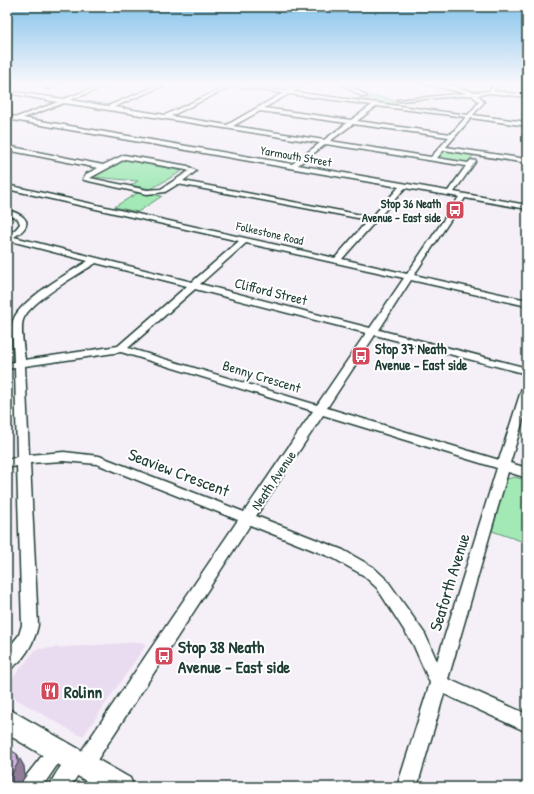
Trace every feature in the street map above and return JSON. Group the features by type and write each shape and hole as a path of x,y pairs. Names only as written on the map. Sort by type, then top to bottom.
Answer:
{"main road":[{"path":"7,720 121,787"}],"street":[{"name":"Yarmouth Street","path":"30,121 527,207"},
{"path":"191,121 470,165"},
{"path":"228,127 239,121"},
{"path":"345,121 453,136"},
{"path":"433,159 466,121"},
{"path":"506,121 527,124"},
{"path":"292,167 352,122"},
{"path":"7,148 103,167"},
{"path":"179,152 185,148"},
{"path":"442,148 526,159"},
{"path":"449,194 479,154"},
{"path":"124,157 188,168 193,171 163,191 152,193 86,179 88,175 103,167 124,157"},
{"path":"159,163 165,159"},
{"path":"178,182 373,219"},
{"path":"337,260 402,186"},
{"name":"Folkestone Road","path":"7,187 527,303"},
{"name":"Neath Avenue","path":"72,758 247,518 463,196"},
{"path":"7,212 19,216 24,223 23,227 18,232 7,238"},
{"name":"Clifford Street","path":"7,238 527,371"},
{"path":"120,349 245,240"},
{"path":"7,662 26,639 30,625 18,327 20,316 33,302 95,260"},
{"name":"Benny Crescent","path":"7,366 120,349 527,473"},
{"name":"Seaforth Avenue","path":"407,787 527,388"},
{"name":"Seaview Crescent","path":"7,464 24,459 55,456 99,460 338,554 375,576 382,584 419,639 438,683"},
{"path":"438,683 527,723"},
{"path":"30,787 72,758"},
{"path":"59,787 72,758"}],"shaded area":[{"path":"141,642 146,645 84,735 79,735 7,694 7,685 36,649"}],"green space":[{"path":"446,150 474,155 467,163 438,158"},
{"path":"126,160 182,171 151,189 131,185 138,181 93,177"},
{"path":"139,192 162,196 138,212 114,207"},
{"path":"515,477 527,481 527,543 492,531 506,479"}],"building":[{"path":"7,748 17,754 18,763 7,781"}],"place":[{"name":"Stop 36 Neath Avenue - East side","path":"455,210"},
{"name":"Stop 37 Neath Avenue - East side","path":"361,356"},
{"name":"Stop 38 Neath Avenue - East side","path":"164,656"},
{"name":"Rolinn","path":"50,691"}]}
